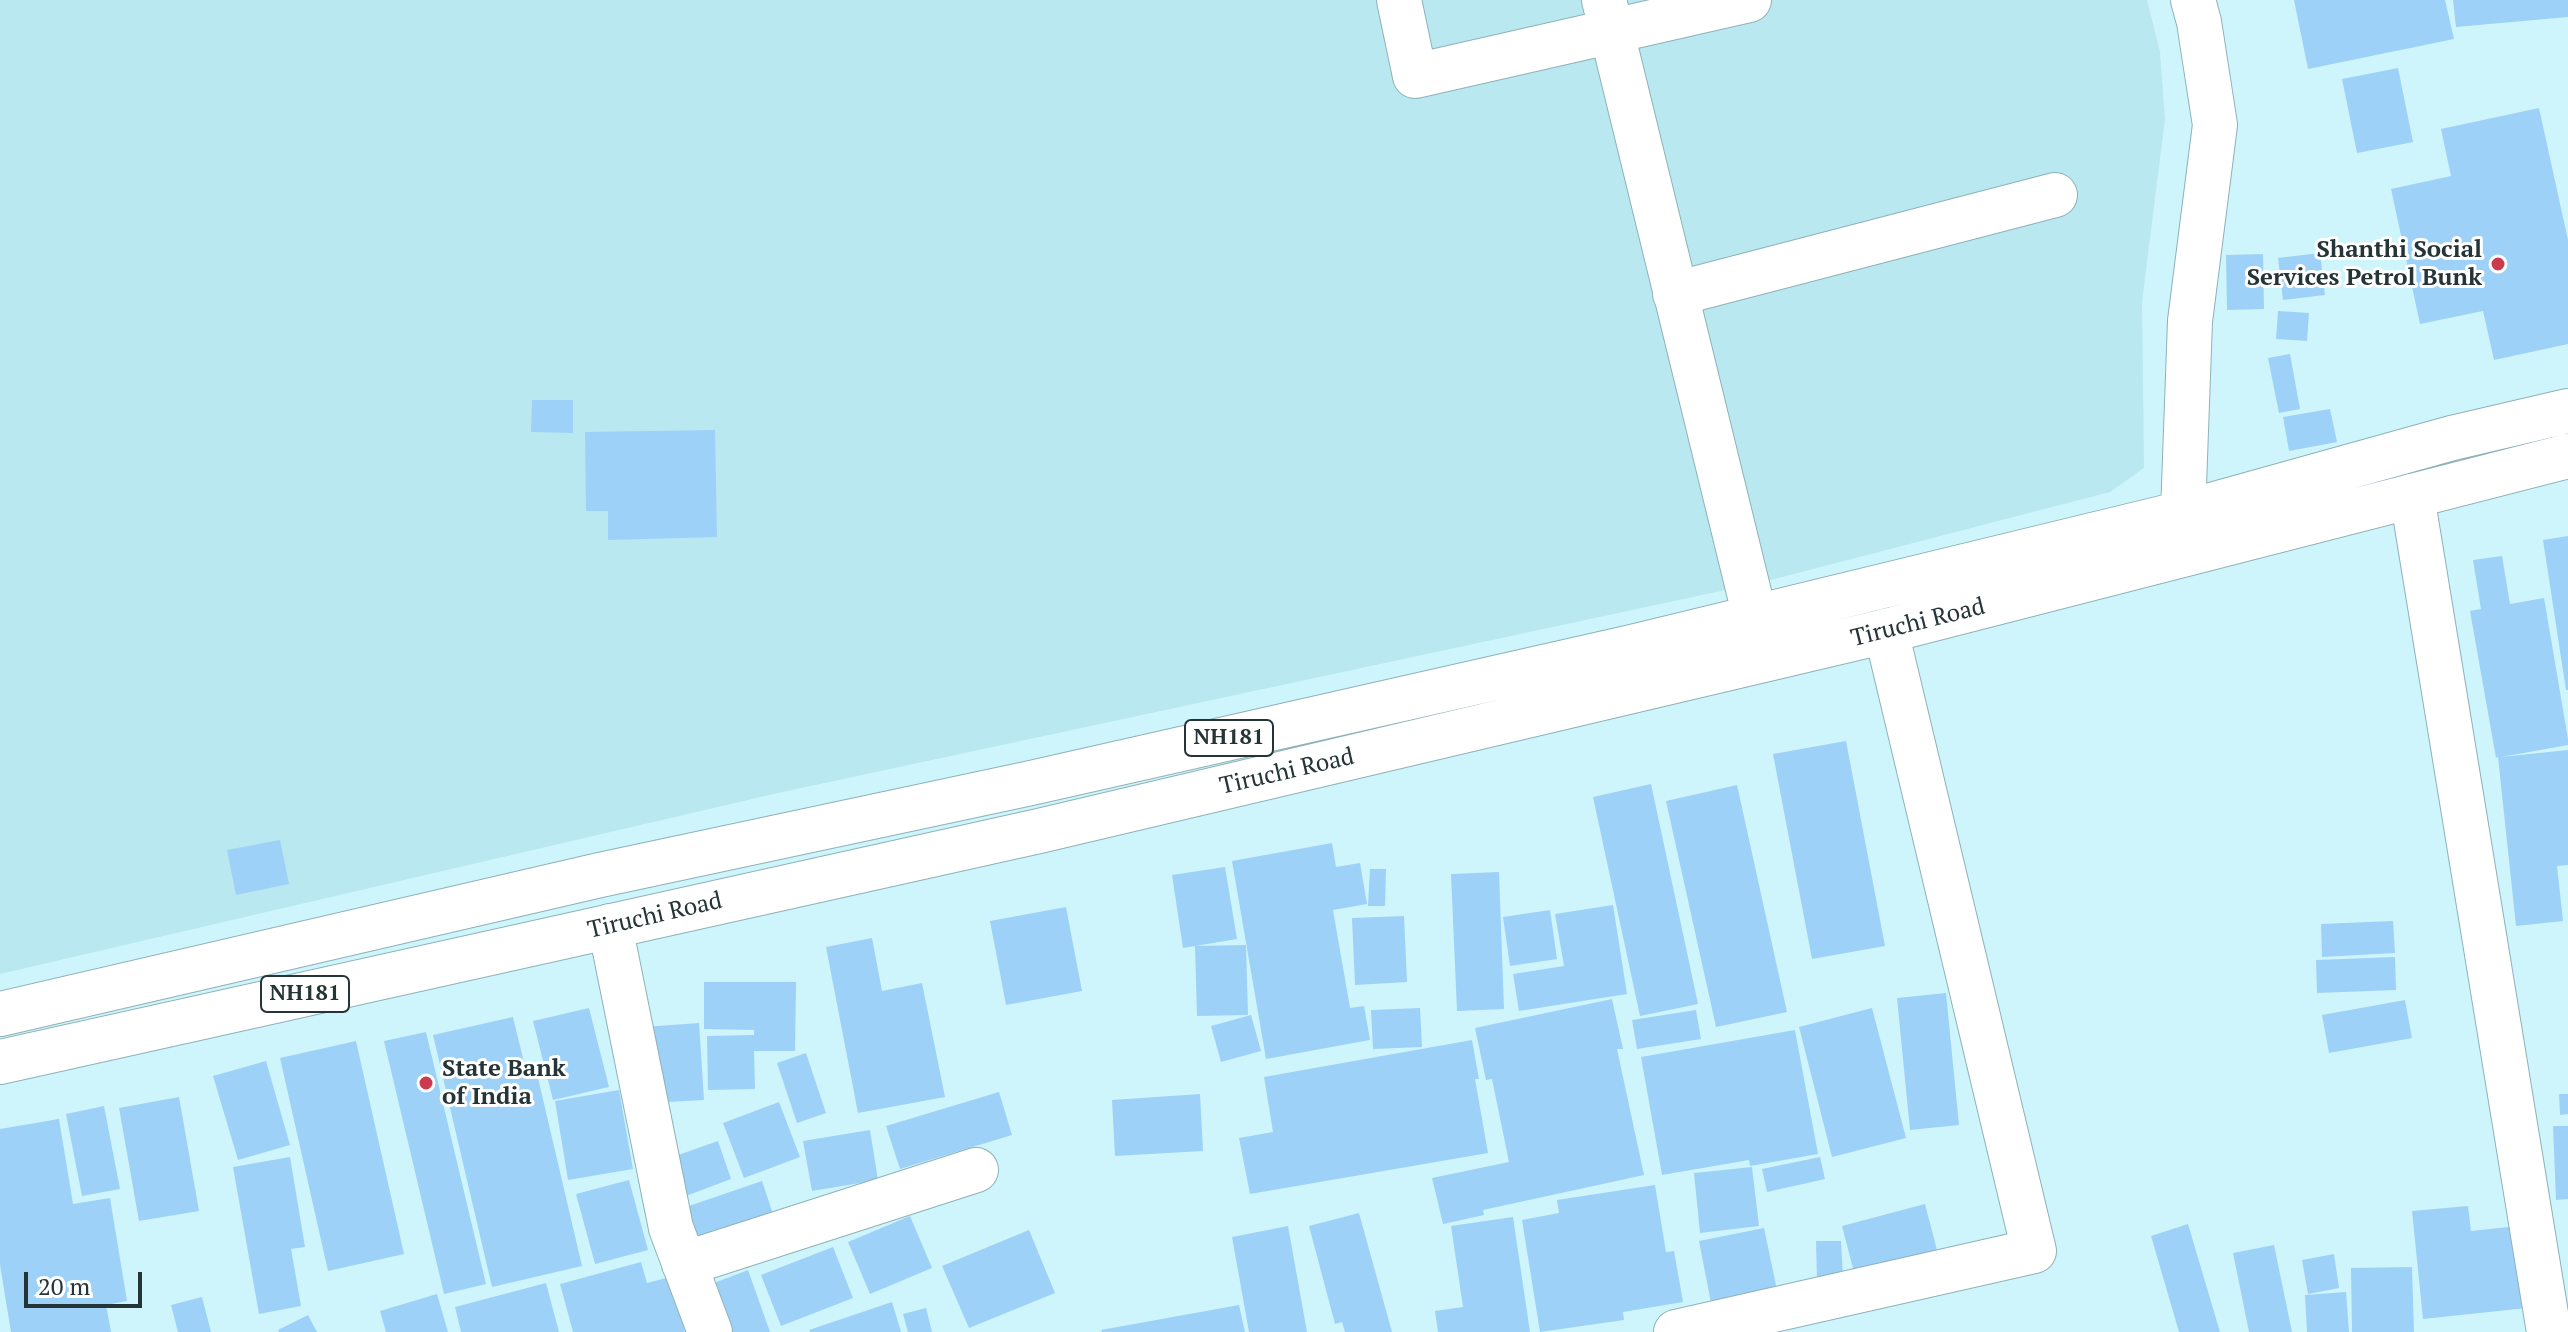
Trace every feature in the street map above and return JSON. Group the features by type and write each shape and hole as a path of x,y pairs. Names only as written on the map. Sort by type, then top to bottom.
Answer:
{"main road":[{"path":"1399,0 1415,76 1608,16 1749,0"},
{"path":"2183,513 2190,321 2215,125 2193,0"},
{"path":"1608,16 1755,617"},
{"path":"1675,294 2055,195"},
{"name":"Tiruchi Road","path":"0,1014 600,875 1031,783 1755,617 2183,513 2452,438 2568,411"},
{"name":"Tiruchi Road","path":"0,1062 1039,831 1886,631 2568,456"},
{"path":"2412,496 2549,1332"},
{"path":"1700,1330 2034,1251 1886,631"},
{"path":"610,926 671,1228 710,1332"},
{"path":"684,1264 976,1170"}],"shaded area":[{"path":"0,0 2147,0 2160,52 2165,119 2142,302 2144,468 2110,492 1763,582 778,793 0,974"}],"building":[{"path":"2294,0 2445,0 2454,39 2308,69"},
{"path":"2453,0 2568,0 2568,17 2456,27"},
{"path":"2398,68 2413,142 2357,153 2342,79"},
{"path":"2539,108 2568,240 2568,344 2494,360 2483,311 2420,324 2391,189 2451,176 2441,129"},
{"path":"2320,253 2325,295 2283,300 2278,258"},
{"path":"2263,254 2264,309 2227,310 2226,255"},
{"path":"2278,311 2309,313 2307,341 2276,339"},
{"path":"2290,354 2300,409 2279,413 2268,358"},
{"path":"532,400 573,400 573,433 531,432"},
{"path":"2330,409 2337,442 2289,451 2283,417"},
{"path":"715,430 717,537 608,540 608,511 586,511 585,432"},
{"path":"2568,536 2568,690 2566,690 2543,540"},
{"path":"2502,556 2510,604 2544,598 2568,739 2568,745 2501,757 2568,750 2568,865 2557,866 2563,921 2516,926 2498,757 2470,611 2481,609 2473,560"},
{"path":"1846,741 1885,946 1812,959 1773,754"},
{"path":"1651,784 1698,1004 1640,1016 1593,797"},
{"path":"1737,785 1787,1012 1716,1027 1666,801"},
{"path":"280,840 289,884 236,895 227,850"},
{"path":"1332,843 1336,867 1360,863 1367,904 1333,910 1350,1008 1364,1006 1370,1040 1266,1059 1232,861"},
{"path":"1225,867 1237,939 1183,948 1172,875"},
{"path":"1370,869 1386,869 1385,906 1368,906"},
{"path":"1499,872 1504,1009 1457,1011 1451,874"},
{"path":"1613,905 1627,994 1519,1011 1513,974 1564,966 1555,914"},
{"path":"1066,907 1082,991 1006,1005 990,921"},
{"path":"1550,910 1557,959 1510,966 1503,917"},
{"path":"1404,916 1407,982 1355,985 1352,918"},
{"path":"2393,921 2395,953 2322,957 2321,924"},
{"path":"872,938 882,991 922,983 945,1097 858,1113 826,947"},
{"path":"1246,945 1248,1015 1197,1016 1195,946"},
{"path":"2395,957 2396,990 2317,993 2316,960"},
{"path":"704,982 796,982 795,1051 754,1051 755,1089 708,1090 707,1036 754,1035 754,1030 704,1029"},
{"path":"1946,993 1959,1125 1910,1130 1897,998"},
{"path":"1612,999 1623,1049 1617,1049 1644,1175 1483,1210 1484,1215 1443,1224 1432,1178 1509,1162 1492,1079 1486,1080 1475,1028"},
{"path":"2405,1000 2412,1038 2329,1053 2322,1015"},
{"path":"589,1008 609,1087 553,1100 533,1021"},
{"path":"1420,1008 1422,1047 1373,1049 1371,1010"},
{"path":"1872,1008 1906,1138 1832,1157 1799,1027"},
{"path":"1696,1010 1701,1039 1637,1049 1632,1020"},
{"path":"1251,1015 1261,1051 1221,1062 1211,1026"},
{"path":"513,1017 528,1079 538,1078 582,1266 492,1287 433,1035"},
{"path":"699,1023 704,1100 649,1103 644,1027"},
{"path":"1795,1030 1818,1154 1750,1166 1749,1160 1662,1175 1641,1057"},
{"path":"426,1032 486,1284 444,1294 384,1041"},
{"path":"1472,1040 1479,1079 1475,1079 1488,1153 1250,1194 1239,1138 1273,1132 1264,1077"},
{"path":"356,1041 404,1254 328,1271 280,1058"},
{"path":"806,1053 826,1113 797,1123 777,1063"},
{"path":"266,1061 290,1145 238,1160 213,1076"},
{"path":"619,1090 633,1169 568,1180 555,1101"},
{"path":"999,1092 1012,1135 900,1169 886,1126"},
{"path":"1200,1094 1203,1151 1115,1156 1112,1100"},
{"path":"2559,1094 2568,1094 2568,1114 2560,1115"},
{"path":"179,1097 199,1211 139,1221 119,1108"},
{"path":"779,1102 800,1157 744,1178 723,1123"},
{"path":"104,1106 120,1189 82,1196 66,1114"},
{"path":"59,1119 73,1204 110,1198 127,1301 106,1305 111,1332 11,1332 0,1265 0,1129"},
{"path":"2553,1126 2568,1126 2568,1199 2556,1200"},
{"path":"870,1130 878,1180 812,1191 803,1141"},
{"path":"718,1141 731,1179 678,1199 664,1160"},
{"path":"290,1157 305,1247 291,1249 301,1306 259,1314 233,1167"},
{"path":"1820,1157 1825,1179 1767,1192 1762,1169"},
{"path":"1752,1167 1759,1226 1700,1233 1694,1173"},
{"path":"629,1180 648,1250 595,1264 576,1194"},
{"path":"762,1181 777,1226 702,1252 686,1207"},
{"path":"1655,1185 1666,1252 1674,1251 1683,1302 1623,1312 1624,1320 1540,1332 1522,1220 1559,1213 1557,1200"},
{"path":"1925,1204 1939,1258 1856,1280 1842,1226"},
{"path":"2468,1206 2471,1231 2527,1225 2536,1307 2423,1319 2412,1211"},
{"path":"1359,1213 1392,1332 1345,1332 1342,1322 1335,1324 1309,1226"},
{"path":"910,1216 932,1268 870,1294 848,1242"},
{"path":"1513,1217 1530,1332 1438,1332 1435,1311 1463,1307 1451,1226"},
{"path":"2188,1224 2220,1332 2179,1332 2151,1236"},
{"path":"1288,1226 1307,1332 1249,1332 1232,1237"},
{"path":"1764,1228 1777,1290 1711,1303 1699,1241"},
{"path":"1029,1230 1055,1293 969,1328 942,1266"},
{"path":"1816,1241 1841,1241 1843,1279 1817,1279"},
{"path":"2274,1245 2292,1332 2249,1332 2233,1253"},
{"path":"833,1247 853,1298 781,1326 761,1275"},
{"path":"2334,1254 2339,1288 2308,1294 2302,1260"},
{"path":"641,1262 647,1283 670,1277 685,1332 573,1332 560,1284"},
{"path":"2412,1267 2414,1332 2352,1332 2351,1268"},
{"path":"748,1270 770,1332 732,1332 714,1283"},
{"path":"546,1283 559,1332 461,1332 455,1307"},
{"path":"2346,1292 2349,1332 2307,1332 2305,1295"},
{"path":"437,1294 448,1332 386,1332 380,1311"},
{"path":"202,1297 211,1332 178,1332 171,1305"},
{"path":"892,1302 901,1332 809,1330"},
{"path":"1239,1305 1245,1332 1101,1330"},
{"path":"926,1308 932,1332 908,1332 903,1314"},
{"path":"308,1315 317,1332 279,1332 278,1330"}],"place":[{"name":"Shanthi Social Services Petrol Bunk","path":"2498,264"},
{"name":"State Bank of India","path":"426,1083"}]}
